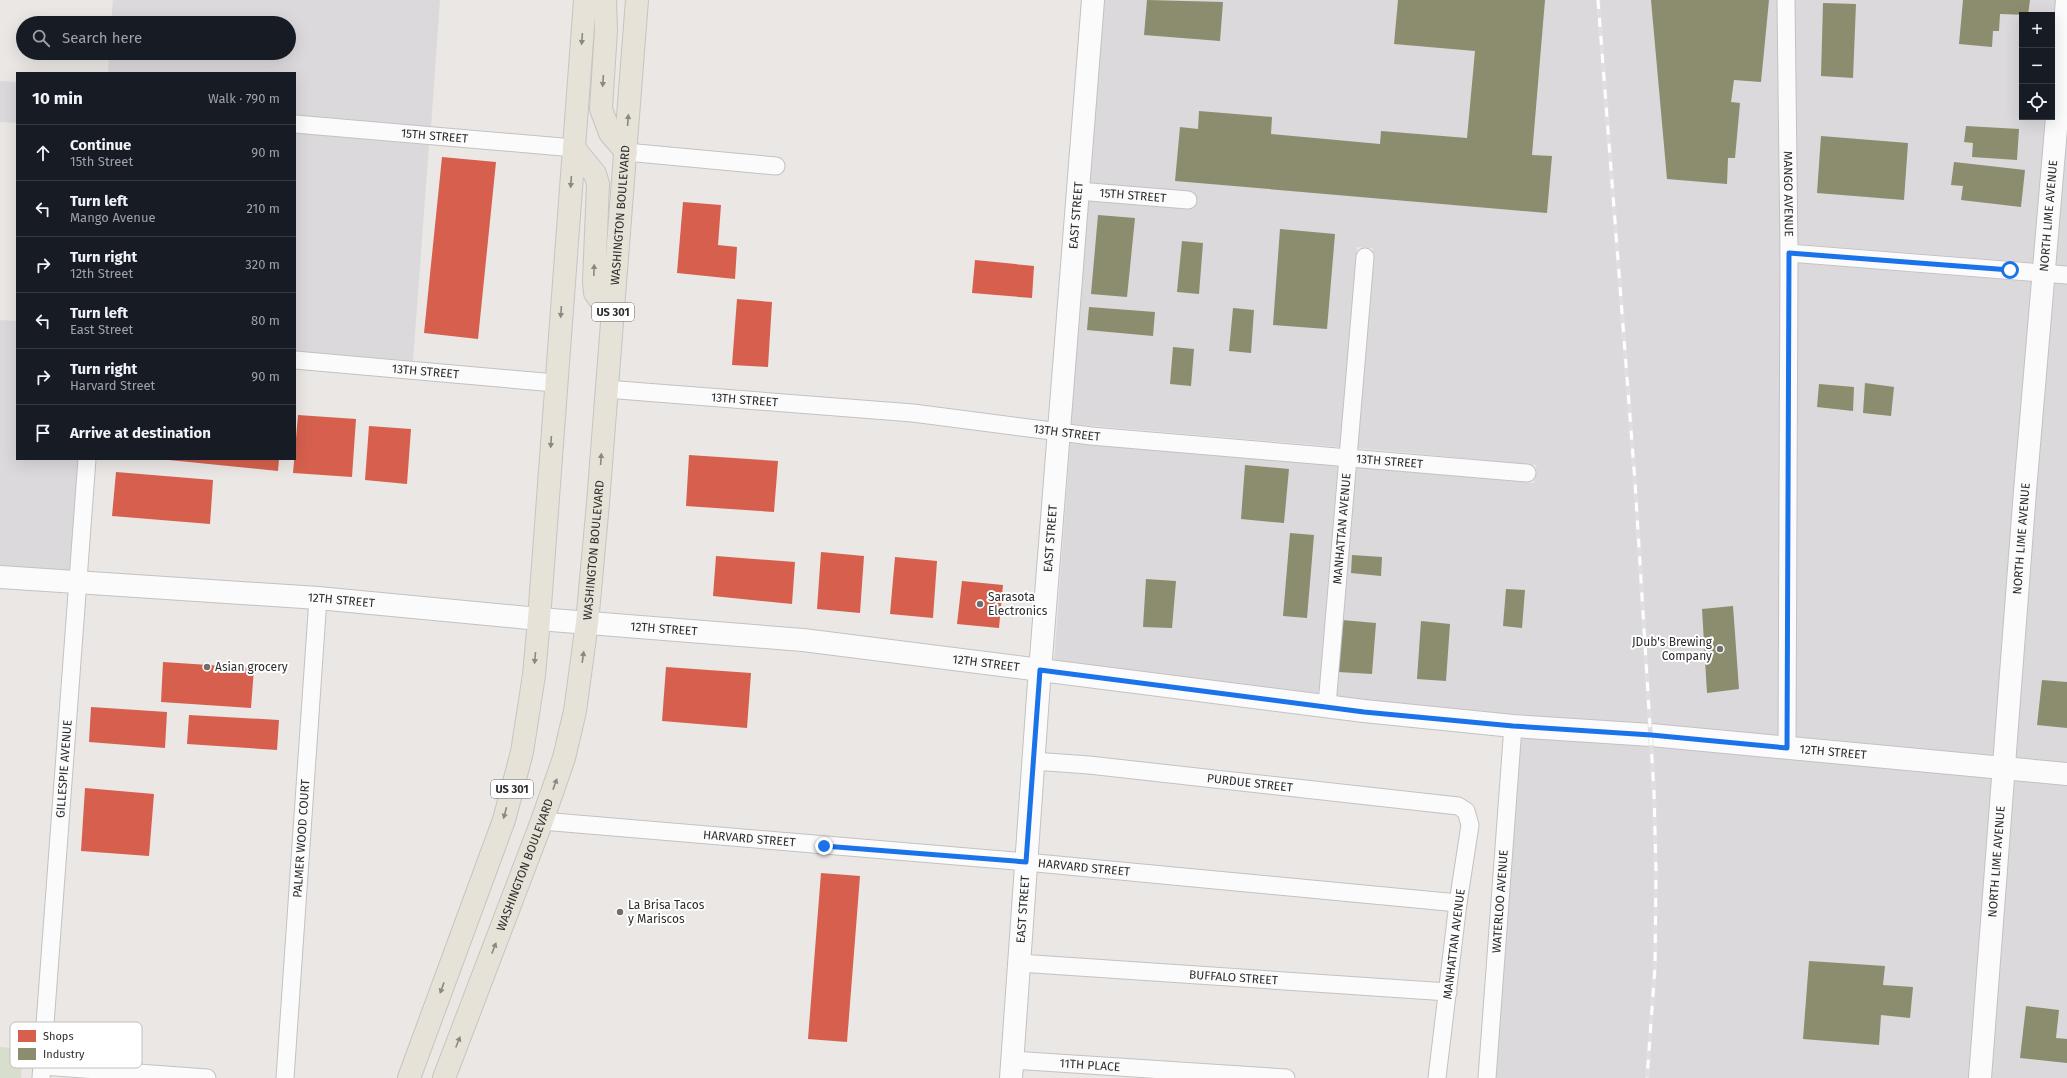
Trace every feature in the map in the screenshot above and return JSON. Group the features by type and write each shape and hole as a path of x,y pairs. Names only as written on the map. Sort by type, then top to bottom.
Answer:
{"main road":[{"name":"US 301","path":"409,1078 504,820 522,752 534,675 539,619 585,0"},
{"path":"605,0 606,30 601,109 610,133 626,152"},
{"name":"WASHINGTON BOULEVARD","path":"444,1078 542,821 564,758 576,711 587,623 613,318 637,0"},
{"path":"574,148 592,170 598,184 594,282 595,293 613,318"}],"street":[{"name":"EAST STREET","path":"1012,1069 1033,761 1093,0"},
{"name":"MANGO AVENUE","path":"1786,0 1789,253 1787,748"},
{"name":"NORTH LIME AVENUE","path":"1980,1078 2003,768 2067,0"},
{"name":"15TH STREET","path":"296,124 574,148"},
{"path":"626,152 776,166"},
{"name":"15TH STREET","path":"1078,191 1188,200"},
{"path":"1789,253 2067,275"},
{"name":"MANHATTAN AVENUE","path":"1327,705 1364,257"},
{"name":"13TH STREET","path":"296,360 556,383"},
{"name":"13TH STREET","path":"606,389 913,413 1059,432 1347,456 1527,473"},
{"name":"GILLESPIE AVENUE","path":"45,1022 88,460"},
{"name":"12TH STREET","path":"0,577 318,598 539,619 803,640 1327,705 1364,712 1513,726 1651,735 2067,774"},
{"name":"PALMER WOOD COURT","path":"285,1078 318,598"},
{"name":"WATERLOO AVENUE","path":"1487,1078 1513,726"},
{"name":"PURDUE STREET","path":"1033,761 1097,766 1458,806 1466,811"},
{"name":"MANHATTAN AVENUE","path":"1437,1078 1458,903 1470,825 1466,811"},
{"name":"HARVARD STREET","path":"542,821 1026,862 1458,903"},
{"name":"BUFFALO STREET","path":"1019,963 1448,992"},
{"name":"11TH PLACE","path":"1012,1069 1286,1078"},
{"path":"41,1072 208,1078"}],"shaded area":[{"path":"113,0 440,0 431,127 296,115 296,72 108,72 109,60 296,60 296,16 112,16"},
{"path":"1103,0 1778,0 1781,252 1778,738 1514,716 1336,697 1355,466 1534,483 1536,465 1356,448 1373,248 1357,247 1340,447 1071,424"},
{"path":"1794,0 2058,0 2055,38 2055,12 2019,12 2019,120 2049,120 2037,263 1797,244"},
{"path":"0,81 16,82 16,123 0,122"},
{"path":"2067,98 2067,266 2053,265"},
{"path":"296,133 429,145 413,361 296,351"},
{"path":"1797,263 2035,282 1996,758 1795,740"},
{"path":"2052,283 2067,284 2067,765 2012,759"},
{"path":"0,320 16,321 16,460 79,460 70,573 0,567"},
{"path":"1070,443 1338,465 1319,695 1054,663"},
{"path":"1520,735 1650,744 1995,776 1972,1078 1496,1078"},
{"path":"2011,778 2067,783 2067,1078 1988,1078"}],"green space":[{"path":"0,1047 10,1048 10,1068 22,1068 21,1078 0,1078"}],"building: Shops":[{"path":"442,157 496,162 478,339 424,333"},
{"path":"683,202 721,205 718,245 737,247 735,279 677,273"},
{"path":"975,260 1034,266 1032,298 972,293"},
{"path":"737,299 772,302 768,367 732,365"},
{"path":"298,415 356,419 352,477 293,473 294,460 296,460"},
{"path":"369,426 411,429 407,484 365,480"},
{"path":"689,455 778,461 774,512 686,506"},
{"path":"169,460 279,460 278,471"},
{"path":"116,472 213,480 210,524 112,516"},
{"path":"821,552 864,556 860,613 817,609"},
{"path":"716,556 795,562 792,604 713,596"},
{"path":"895,557 937,561 933,618 890,614"},
{"name":"Sarasota Electronics","path":"962,581 1003,585 999,628 957,624"},
{"path":"163,662 254,668 251,708 161,702"},
{"path":"666,667 751,673 747,728 662,721"},
{"path":"91,707 167,712 165,748 89,742"},
{"path":"189,715 279,720 277,750 187,744"},
{"path":"85,788 154,794 149,856 81,851"},
{"path":"821,873 860,876 847,1042 808,1039"}],"building: Industry":[{"path":"1147,0 1223,2 1220,41 1144,35"},
{"path":"1398,0 1545,0 1532,155 1552,156 1547,213 1175,181 1180,127 1198,129 1199,111 1272,117 1271,134 1380,144 1381,131 1467,138 1475,51 1394,44"},
{"path":"1651,0 1769,0 1761,82 1734,80 1731,102 1740,103 1735,158 1728,158 1727,184 1667,179"},
{"path":"1963,0 2030,0 2028,12 2019,12 2019,15 2000,14 1999,31 1993,31 1992,47 1959,44"},
{"path":"1823,3 1856,4 1853,78 1821,76"},
{"path":"1966,126 2019,129 2017,160 1972,157 1973,143 1964,142"},
{"path":"1821,136 1908,143 1904,200 1817,193"},
{"path":"1954,162 2025,170 2021,207 1961,200 1963,186 1951,185"},
{"path":"1098,215 1135,218 1127,297 1091,294"},
{"path":"1280,229 1335,234 1327,329 1273,325"},
{"path":"1182,241 1203,243 1199,294 1177,292"},
{"path":"1089,307 1155,312 1153,336 1087,330"},
{"path":"1233,308 1254,310 1251,353 1229,351"},
{"path":"1173,347 1194,349 1191,386 1170,384"},
{"path":"1865,383 1894,387 1891,416 1863,413"},
{"path":"1819,384 1854,387 1853,411 1817,407"},
{"path":"1245,465 1289,469 1284,523 1241,519"},
{"path":"1290,533 1314,535 1307,618 1283,616"},
{"path":"1352,555 1382,557 1381,576 1351,573"},
{"path":"1146,579 1176,581 1172,628 1143,627"},
{"path":"1506,589 1525,590 1522,628 1503,626"},
{"name":"JDub's Brewing Company","path":"1733,606 1739,689 1707,693 1702,609"},
{"path":"1342,620 1376,623 1372,674 1338,672"},
{"path":"1421,621 1450,624 1446,681 1417,679"},
{"path":"2042,680 2067,682 2067,728 2037,725"},
{"path":"1809,961 1885,966 1883,985 1913,987 1910,1018 1881,1015 1879,1045 1803,1039"},
{"path":"2026,1006 2059,1010 2056,1038 2067,1039 2067,1063 2020,1058"}],"railway":[{"path":"1598,0 1635,482 1654,792 1656,873 1655,967 1647,1078"}],"place":[{"name":"Sarasota Electronics","path":"980,604"},
{"name":"JDub's Brewing Company","path":"1720,649"},
{"name":"Asian grocery","path":"207,667"},
{"name":"La Brisa Tacos y Mariscos","path":"620,912"}],"route":[{"path":"824,846 1026,862 1040,670 1286,702 1327,705 1364,712 1513,726 1651,735 1787,748 1789,253 2010,270"}]}
